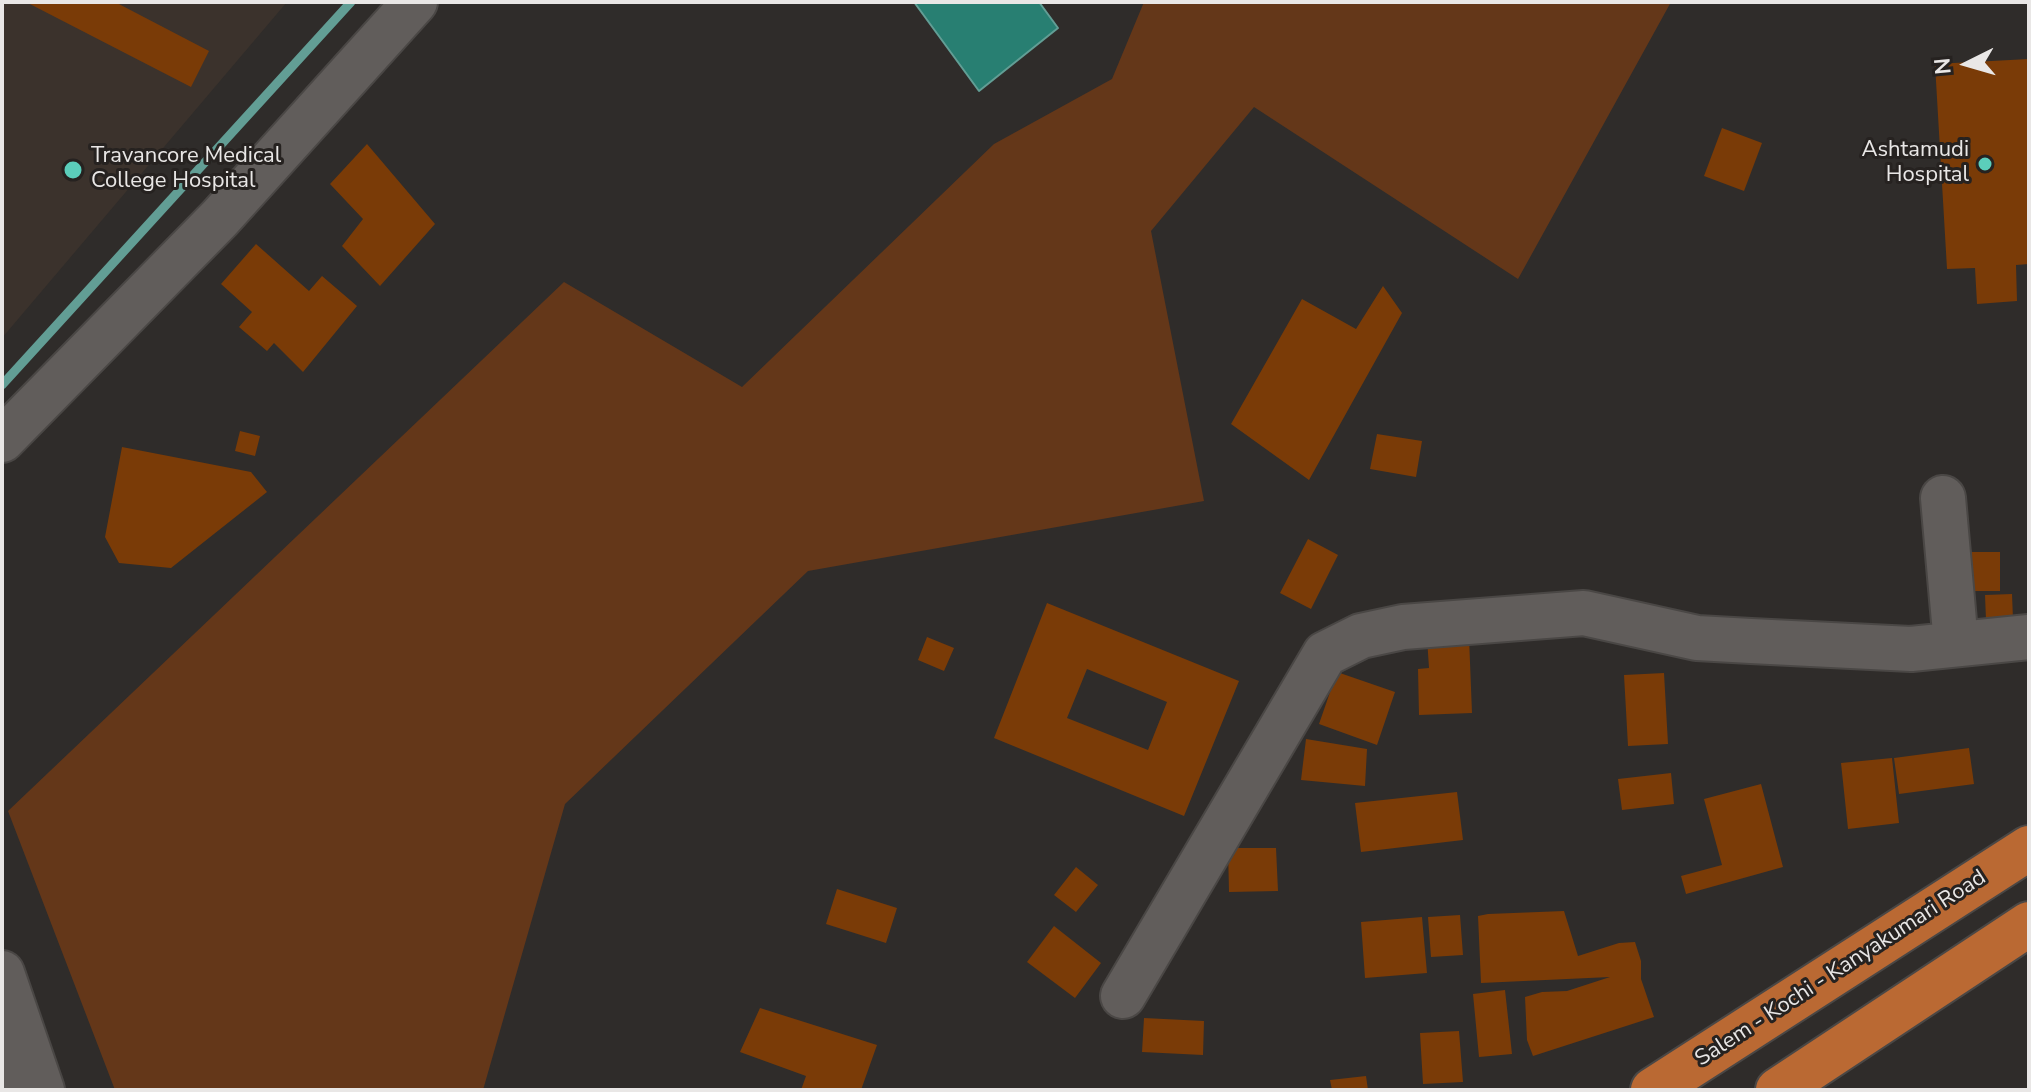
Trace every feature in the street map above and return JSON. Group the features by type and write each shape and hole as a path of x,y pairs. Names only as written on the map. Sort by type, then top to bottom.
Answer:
{"highway":[{"name":"Salem - Kochi - Kanyakumari Road","path":"1653,1090 2029,848"},
{"path":"1778,1090 2029,924"}],"street":[{"path":"2,440 220,218 415,2"},
{"path":"1943,498 1956,644"},
{"path":"1123,996 1325,654 1361,636 1403,627 1584,613 1697,638 1911,649 2029,637"},
{"path":"2,973 42,1090"},
{"path":"2,1069 9,1090"}],"shaded area":[{"name":"Travancore Medical College Hospital","path":"2,2 287,2 2,338"},
{"path":"914,2 1039,2 1058,28 979,91"},
{"path":"1144,2 1671,2 1518,279 1254,107 1151,231 1204,501 808,571 565,804 483,1090 115,1090 8,811 564,282 742,387 994,144 1112,79"}],"building":[{"path":"26,2 115,2 209,51 191,87"},
{"name":"Ashtamudi Hospital","path":"2029,59 2029,264 2016,265 2017,301 1977,304 1975,268 1947,269 1935,64"},
{"path":"1722,128 1762,143 1744,191 1704,176"},
{"path":"367,144 435,224 380,286 342,246 363,219 330,184"},
{"path":"256,244 309,291 322,276 357,306 303,372 274,343 267,351 239,327 252,312 221,284"},
{"path":"1383,286 1402,313 1309,480 1231,424 1302,299 1356,329"},
{"path":"240,431 260,436 255,456 235,451"},
{"path":"1377,434 1422,441 1416,477 1370,469"},
{"path":"122,447 251,472 267,492 171,568 119,563 105,537"},
{"path":"1308,539 1338,555 1311,609 1280,593"},
{"path":"1968,552 2000,552 2000,591 1968,591"},
{"path":"2012,594 2013,619 1986,620 1985,595"},
{"path":"1047,603 1239,681 1184,816 994,738","holes":["1087,669 1167,702 1148,750 1067,718"]},
{"path":"927,637 954,648 944,671 918,660"},
{"path":"1469,637 1472,713 1419,715 1418,669 1429,668 1427,638"},
{"path":"1337,672 1395,692 1377,745 1319,724"},
{"path":"1664,673 1668,744 1628,746 1624,675"},
{"path":"1306,739 1367,749 1365,786 1301,780"},
{"path":"1969,748 1974,784 1899,794 1894,758"},
{"path":"1892,758 1899,823 1848,829 1841,763"},
{"path":"1671,773 1674,804 1622,810 1618,779"},
{"path":"1761,784 1783,867 1686,894 1681,876 1722,865 1704,799"},
{"path":"1457,792 1463,840 1361,852 1355,803"},
{"path":"1228,848 1276,848 1278,891 1229,892"},
{"path":"1076,867 1098,885 1076,912 1054,895"},
{"path":"837,889 897,908 886,943 826,924"},
{"path":"1564,911 1578,956 1619,943 1635,942 1641,961 1641,979 1654,1017 1533,1056 1527,1040 1525,997 1542,992 1567,991 1610,977 1481,983 1478,916"},
{"path":"1460,915 1463,955 1431,957 1428,917"},
{"path":"1422,917 1427,973 1365,978 1361,922"},
{"path":"1054,926 1101,963 1075,998 1027,962"},
{"path":"1505,990 1512,1054 1479,1057 1473,994"},
{"path":"760,1008 877,1045 861,1090 801,1090 806,1076 740,1052"},
{"path":"1144,1018 1204,1021 1203,1055 1142,1052"},
{"path":"1459,1031 1463,1082 1423,1084 1420,1033"},
{"path":"1366,1076 1368,1090 1332,1090 1330,1080"}],"waterway":[{"path":"2,385 351,2"}],"place":[{"name":"Ashtamudi Hospital","path":"1985,164"},
{"name":"Travancore Medical College Hospital","path":"73,170"}]}
